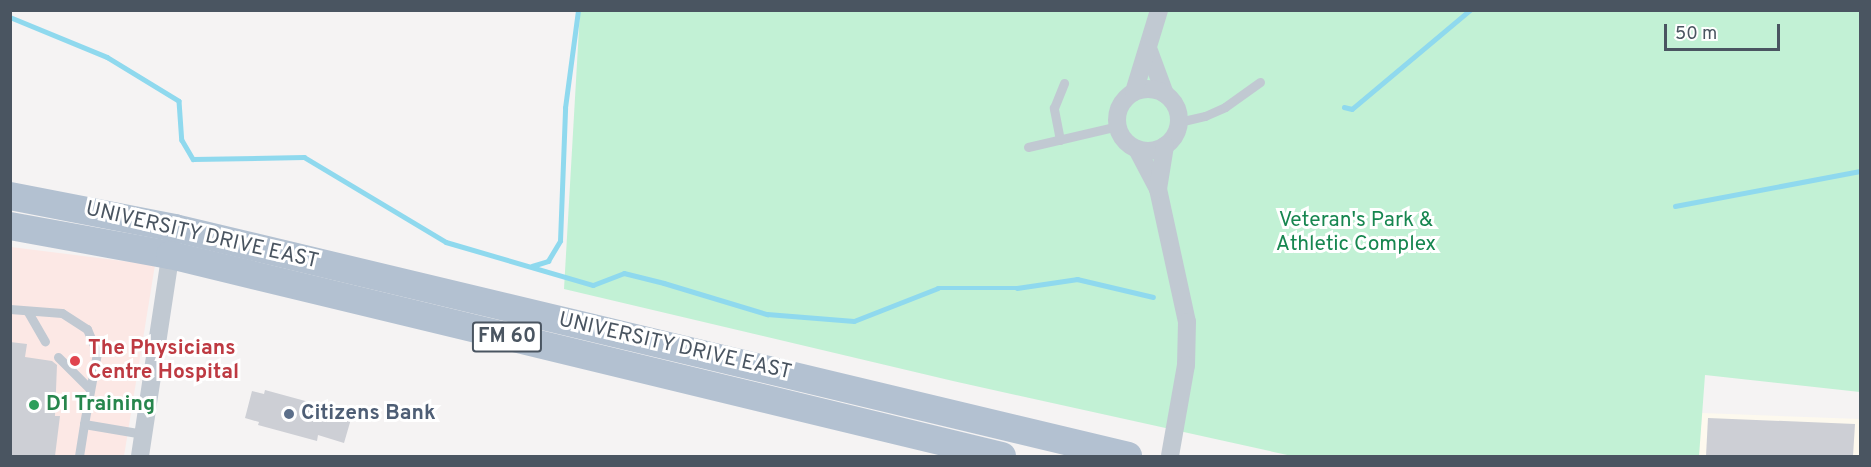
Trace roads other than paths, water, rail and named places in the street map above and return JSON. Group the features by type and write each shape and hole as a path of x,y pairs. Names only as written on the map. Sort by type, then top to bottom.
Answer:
{"main road":[{"name":"UNIVERSITY DRIVE EAST","path":"10,196 172,241 1002,456"},
{"name":"UNIVERSITY DRIVE EAST","path":"10,226 172,241 1128,456"}],"street":[{"path":"1159,10 1149,51 1134,92 1121,106 1118,126 1122,135 1137,148 1158,189 1187,322 1186,365 1170,456"},
{"path":"1149,51 1165,94"},
{"path":"1134,92 1155,90 1165,94 1173,101 1179,122 1177,131 1166,146 1158,189"},
{"path":"1137,148 1147,151 1166,146"},
{"path":"140,456 172,241"}],"lane":[{"path":"1179,122 1204,116 1225,107 1260,82"},
{"path":"1060,140 1054,108 1064,83"},
{"path":"1028,147 1118,126"},
{"path":"10,309 62,313 87,329 97,353 79,456"},
{"path":"28,312 45,342"},
{"path":"58,357 90,389"},
{"path":"84,424 143,434"}],"waterway":[{"path":"532,266 548,261 560,241 565,108 578,10"},
{"path":"1344,107 1352,109 1470,10"},
{"path":"10,17 107,57 179,101 182,140 193,159 304,157 446,242 593,285 624,273 767,314 854,321 938,288 1017,288 1077,279 1153,297"},
{"path":"1675,206 1860,171"}],"place":[{"name":"The Physicians Centre Hospital","path":"75,361"},
{"name":"D1 Training","path":"34,405"},
{"name":"Citizens Bank","path":"289,414"}],"park label":[{"name":"Veteran's Park & Athletic Complex","path":"1356,233"}]}
